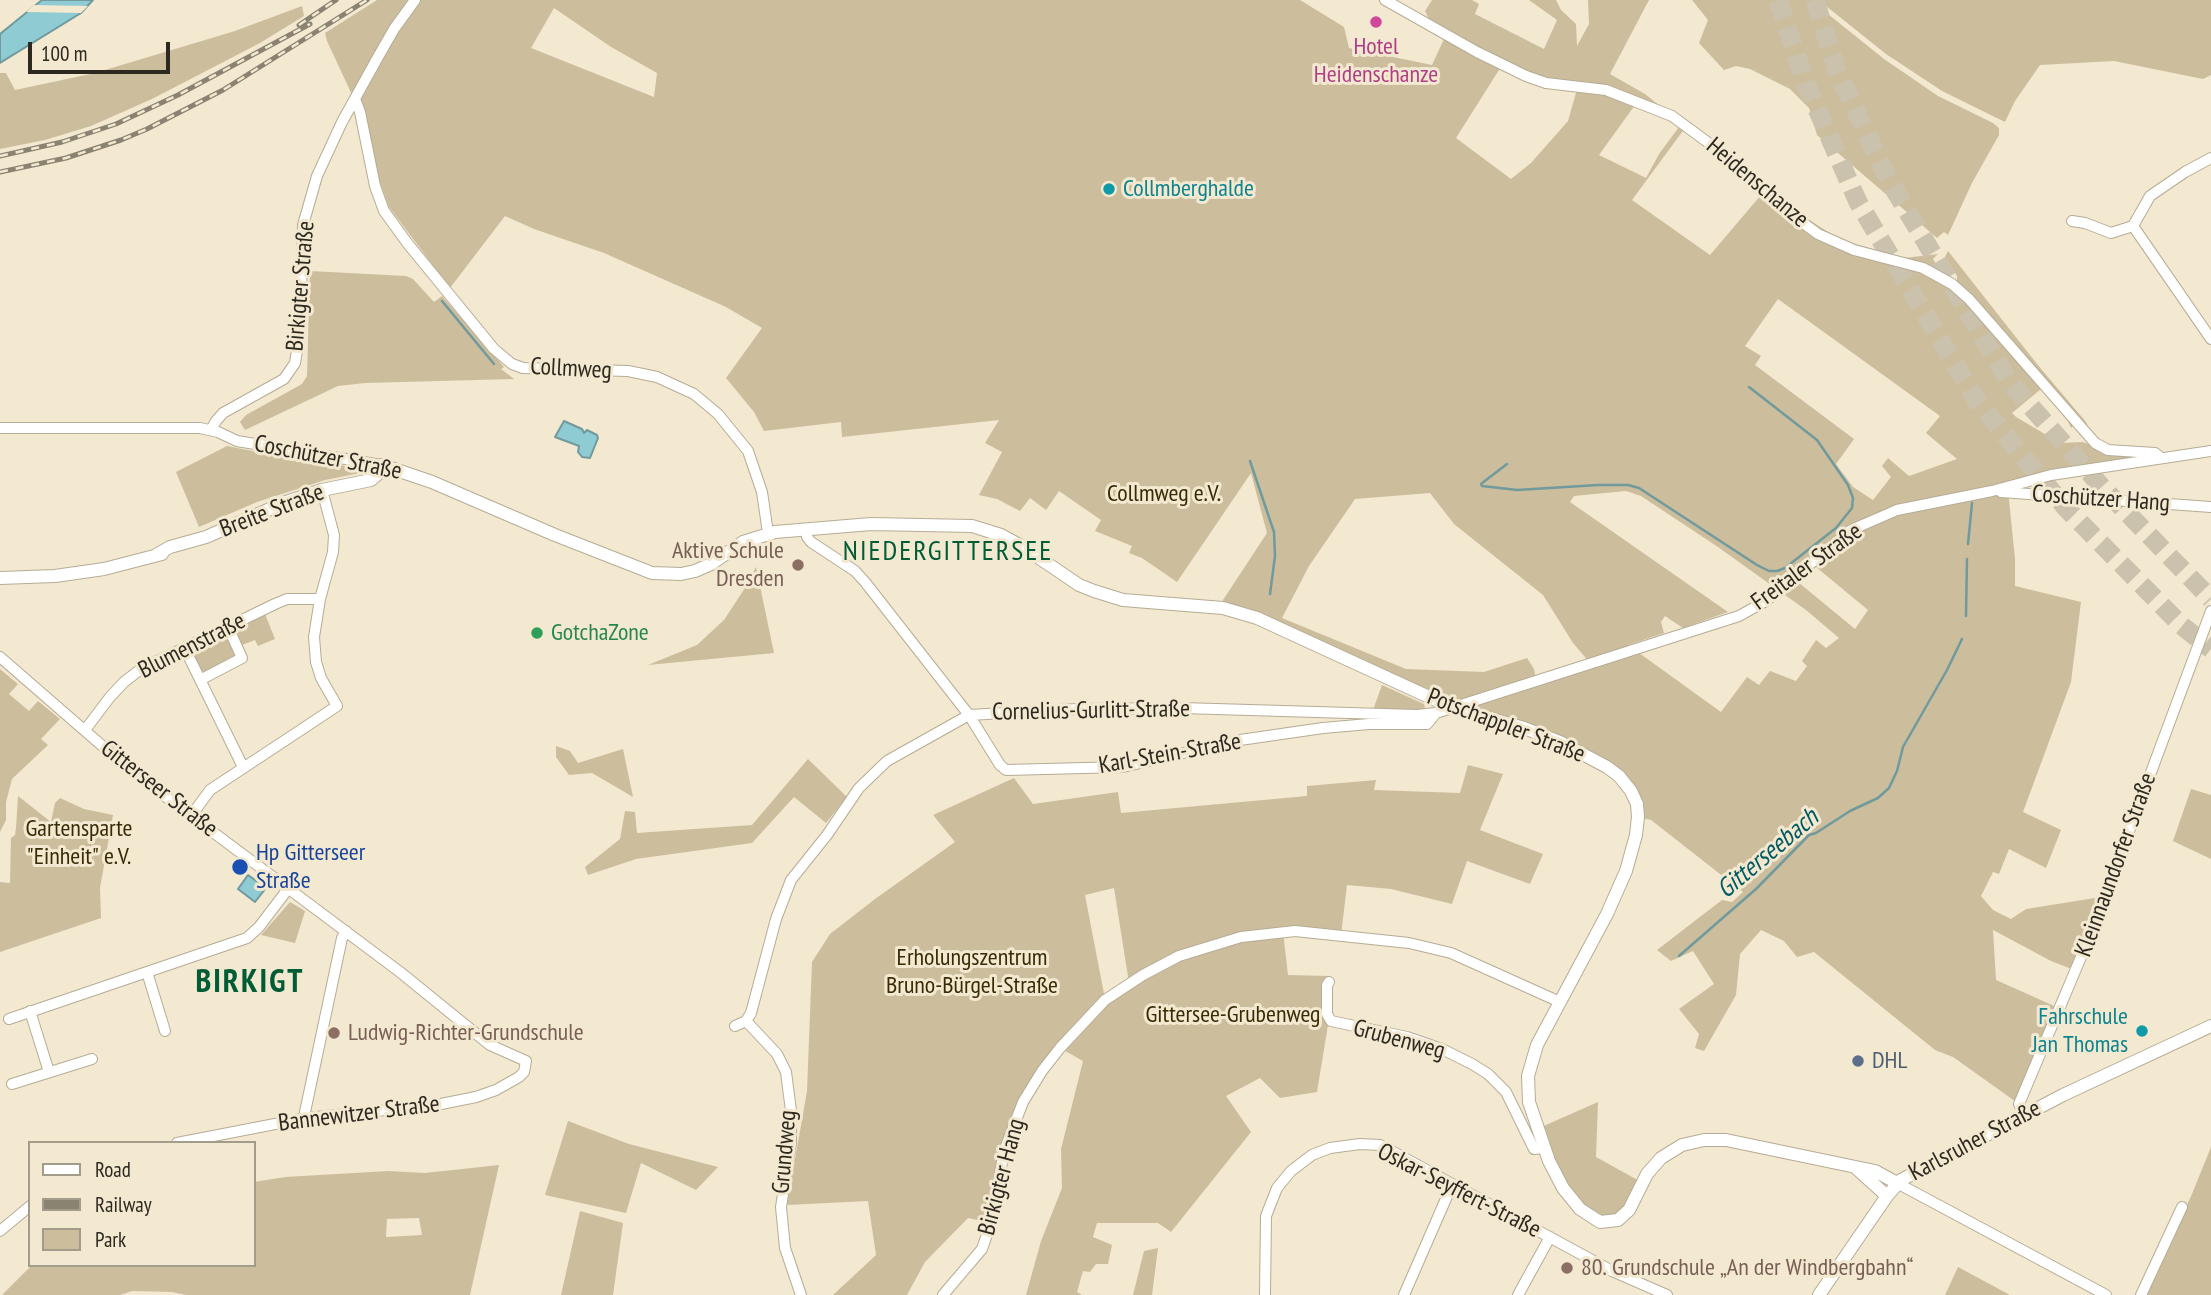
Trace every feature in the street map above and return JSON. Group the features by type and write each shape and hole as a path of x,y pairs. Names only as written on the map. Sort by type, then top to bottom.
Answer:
{"street":[{"name":"Birkigter Straße","path":"211,430 223,413 284,379 295,363 300,332 303,225 321,167 394,29 415,0"},
{"name":"Heidenschanze","path":"1385,0 1477,52 1526,76 1546,83 1606,90 1672,116 1725,155 1780,206 1818,234 1854,250 1923,268 1952,284 1975,306 2095,443 2108,450 2155,453 2161,457"},
{"name":"Collmweg","path":"355,99 375,186 384,211 414,253 494,349 512,364 523,368 628,371 667,381 694,394 718,414 748,451 762,492 762,535"},
{"path":"2072,221 2111,233 2133,226 2150,196 2211,158"},
{"path":"2133,226 2211,339"},
{"name":"Coschützer Straße","path":"0,428 186,427 211,430 237,441 260,446 329,454 382,465 432,482 652,573 681,574 695,571 711,564 743,542 762,535"},
{"name":"Freitaler Straße","path":"1453,708 1739,616 1766,601 1851,530 1885,514 2051,475 2211,450"},
{"name":"Breite Straße","path":"0,578 55,576 104,569 177,552 195,541 286,502 322,490 371,480 382,465"},
{"path":"191,816 210,790 337,706 321,678 316,662 314,637 320,599 333,552 334,535 322,490"},
{"name":"Coschützer Hang","path":"1992,491 2211,507"},
{"name":"Potschappler Straße","path":"762,535 871,524 972,526 1023,547 1079,585 1094,591 1124,600 1223,608 1257,618 1453,708 1524,728 1574,748 1619,776 1635,797 1638,810 1637,828 1626,871 1607,914 1536,1045 1528,1076 1529,1102 1544,1148 1555,1175 1570,1198 1590,1217 1606,1223 1618,1220 1629,1210 1654,1165 1670,1152 1693,1142 1726,1140 1880,1172 1897,1183"},
{"name":"Karl-Stein-Straße","path":"806,529 811,542 844,563 862,579 969,715 1000,765 1006,770 1123,767 1240,740 1323,728 1369,724 1427,724 1436,713"},
{"name":"Blumenstraße","path":"85,730 124,682 141,669 287,599 320,599"},
{"name":"Kleinnaundorfer Straße","path":"2026,1114 2019,1104 2092,932 2210,618"},
{"path":"200,680 242,658 228,627"},
{"path":"185,649 243,766"},
{"name":"Gitterseer Straße","path":"0,657 117,758 191,816 420,987 490,1045 526,1061"},
{"name":"Cornelius-Gurlitt-Straße","path":"746,1021 751,1013 778,913 796,873 827,835 859,788 887,761 969,715 1015,711 1170,708 1417,715 1453,708"},
{"path":"9,1018 247,937 260,927 288,888"},
{"path":"306,1118 305,1112 342,937 346,931"},
{"name":"Birkigter Hang","path":"943,1295 951,1282 979,1254 985,1243 1004,1151 1018,1113 1042,1071 1082,1023 1117,991 1179,956 1241,937 1295,932 1409,943 1442,950 1475,962 1560,1002"},
{"path":"147,972 165,1031"},
{"name":"Grubenweg","path":"1329,982 1327,1014 1331,1021 1417,1040 1472,1064 1488,1074 1506,1092 1534,1149 1544,1148"},
{"path":"30,1011 48,1072"},
{"path":"735,1026 746,1021"},
{"name":"Grundweg","path":"746,1021 777,1054 786,1072 791,1111 791,1143 781,1208 785,1248 801,1295"},
{"name":"Karlsruher Straße","path":"1819,1295 1897,1183 2063,1095 2211,1026"},
{"path":"12,1084 92,1059"},
{"name":"Bannewitzer Straße","path":"187,1141 306,1118 436,1105 477,1097 519,1077 524,1072 526,1061"},
{"name":"Oskar-Seyffert-Straße","path":"1265,1295 1266,1225 1270,1201 1287,1175 1312,1155 1340,1146 1380,1145 1646,1291 1667,1295"},
{"name":"Potschappler Straße","path":"1856,1168 1887,1196"},
{"path":"1897,1183 2106,1295"},
{"path":"1404,1295 1452,1185"},
{"path":"2141,1295 2182,1207"},
{"path":"0,1231 28,1208"},
{"path":"1518,1295 1550,1237"}],"green space":[{"name":"Collmweg e.V.","path":"377,0 1300,0 1344,27 1349,48 1432,65 1444,39 1448,39 1498,67 1499,70 1456,138 1511,179 1531,163 1568,121 1577,89 1601,91 1650,109 1685,128 1632,200 1710,255 1761,195 1796,223 1830,243 1862,256 1922,271 1954,288 2073,426 2071,428 2041,389 2012,413 2016,417 2060,443 2083,442 2108,452 2146,455 2110,461 2110,467 2008,490 2015,586 2081,602 2071,682 2023,812 2061,830 2046,868 2009,849 1999,874 1993,872 1981,896 1993,910 2011,919 2026,909 2095,898 2103,902 2077,971 2051,961 1993,930 1996,980 2061,1009 2019,1104 1953,1057 1935,1050 1814,952 1797,957 1784,941 1761,930 1740,954 1736,995 1704,1051 1695,1048 1699,1034 1679,1009 1714,984 1693,951 1671,961 1657,950 1722,900 1732,902 1743,892 1651,820 1638,817 1635,798 1625,783 1594,759 1547,736 1453,708 1257,618 1223,608 1223,600 1267,533 1251,473 1177,582 1142,558 1129,553 1132,546 1095,531 1101,520 1059,491 1046,510 1030,498 1020,511 997,499 979,495 1002,452 985,443 999,420 842,437 841,422 764,431 754,412 726,378 762,328 726,307 604,253 505,216 450,288 389,207 369,152 360,112 325,33","holes":["554,8 611,47 657,73 654,97 531,48","1635,105 1679,127 1659,154 1646,178 1599,155","1778,299 1940,416 1926,433 1957,459 1909,476 1888,458 1882,466 1891,477 1873,500 1853,487 1836,464 1854,439 1755,365 1761,356 1745,346","1626,491 1641,496 1806,610 1839,638 1826,648 1816,640 1802,661 1807,666 1796,681 1770,671 1759,685 1747,677 1721,712 1628,645 1664,633 1661,622 1665,616 1683,628 1728,612 1570,502 1574,496","1430,493 1454,524 1543,595 1573,643 1591,664 1536,680 1534,669 1527,658 1484,672 1406,669 1282,618 1309,566 1355,499","1816,567 1868,610 1855,629 1798,582"]},
{"path":"1432,0 1472,0 1479,4 1475,14 1544,49 1557,20 1529,0 1556,0 1561,10 1576,24 1577,46 1589,24 1588,0 1649,0 1610,74 1660,106 1551,81 1505,63 1429,19 1425,11"},
{"path":"1692,0 2211,0 2211,75 2203,79 2114,61 2040,65 2015,101 2005,122 1942,91 1886,54 1821,2 1818,6 1884,59 1938,96 1999,128 1999,135 1972,183 1948,235 1944,232 1937,238 1817,135 1809,108 1790,89 1750,69 1736,66 1724,70 1699,43 1708,20"},
{"path":"302,6 304,16 260,43 152,99 91,126 45,140 0,149 0,73 6,73 15,90 95,73 235,31"},
{"path":"1770,186 1811,221 1852,243 1904,258 1938,254 1933,259 1938,267 1943,267 1947,276 1860,249 1808,224 1766,190"},
{"path":"1948,251 2086,422 2092,437 1957,283 1957,276 1945,257"},
{"path":"310,271 406,276 413,279 434,302 442,296 504,367 501,369 514,379 338,386 245,430 240,422 246,415 302,384 307,376"},
{"path":"227,446 278,456 320,460 361,470 360,473 325,480 257,502 199,527 176,472"},
{"path":"756,567 774,653 648,665 697,645 724,620"},
{"path":"265,614 275,639 258,646 255,640 242,645 235,627"},
{"path":"222,634 228,635 237,653 235,658 206,673 201,671 191,653 193,648"},
{"path":"0,669 18,684 9,694 29,711 38,701 60,719 41,739 48,745 12,779 6,802 6,820 0,832"},
{"path":"1382,685 1424,704 1425,708 1373,710"},
{"path":"556,746 570,751 578,763 623,749 633,797 592,773 569,775 556,757"},
{"path":"808,759 847,797 826,823 794,797 752,843 636,859 588,875 585,867 620,839 625,811 635,812 637,833 752,825"},
{"path":"1468,765 1503,774 1480,830 1543,854 1530,884 1467,861 1452,904 1391,889 1347,885 1341,935 1283,932 1288,975 1329,976 1329,1019 1317,1092 1280,1098 1260,1078 1226,1096 1251,1132 1171,1232 1158,1223 1097,1223 1093,1237 1112,1245 1108,1264 1096,1264 1090,1272 1083,1271 1077,1292 1082,1295 1026,1295 1041,1241 1062,1188 1061,1149 1083,1061 1060,1048 1011,1131 991,1223 968,1218 925,1262 907,1295 833,1295 876,1255 868,1201 787,1205 807,1091 812,962 830,934 955,842 933,815 1014,778 1033,804 1118,792 1121,813 1307,796 1307,786 1376,780 1374,790 1460,793","holes":["1114,888 1129,983 1105,999 1085,895"]},
{"path":"2191,789 2211,795 2211,859 2173,841"},
{"name":"Gartensparte \"Einheit\" e.V.","path":"18,796 51,822 55,803 60,798 84,809 113,815 100,888 101,918 0,952 0,882 10,883 11,838 15,835"},
{"path":"290,902 305,911 295,943 261,935"},
{"path":"1598,1102 1596,1157 1643,1183 1635,1199 1611,1222 1580,1209 1537,1129"},
{"path":"568,1121 629,1144 718,1167 696,1190 641,1163 626,1213 545,1195"},
{"path":"2211,1147 2211,1295 2146,1295 2192,1194"},
{"path":"499,1165 470,1295 186,1295 132,1291 120,1295 2,1295 30,1267 256,1267 256,1182 285,1177 388,1171 425,1173","holes":["419,1218 422,1235 386,1237 387,1219"]},
{"path":"580,1211 623,1223 613,1295 561,1295"},
{"path":"1158,1248 1152,1295 1133,1295 1144,1251"},
{"path":"1958,1267 2010,1295 1945,1295"}],"water":[{"path":"42,0 93,0 81,13 0,63 0,34"},
{"path":"564,421 582,429 584,433 587,430 597,435 590,458 582,457 578,452 579,446 555,437"},
{"path":"248,875 266,888 255,902 238,889"}],"pier":[{"path":"34,5 88,6 81,13 26,12"}],"waterway":[{"path":"442,301 494,364"},
{"path":"1507,464 1481,484 1482,486 1517,490 1598,485 1628,485 1639,488 1757,565 1769,571 1777,571 1785,568 1836,528 1852,508 1853,498 1848,485 1817,440 1749,387"},
{"path":"1250,461 1274,532 1275,556 1270,594"},
{"name":"Gitterseebach","path":"1968,544 1972,503"},
{"name":"Gitterseebach","path":"1966,616 1967,559"},
{"name":"Gitterseebach","path":"1679,956 1756,889 1809,835 1878,798 1889,788 1903,747 1962,639"}],"tunnel":[{"path":"1778,0 1806,84 1858,202 1977,401 2065,507 2181,625 2211,649"},
{"path":"1815,0 1837,71 1888,179 2010,383 2103,488 2211,599"}],"railway":[{"path":"299,25 336,0"},
{"path":"0,172 66,158 147,129 223,90 367,0"},
{"path":"0,156 62,142 116,124 178,95 310,24"}],"place":[{"name":"Hotel Heidenschanze","path":"1376,22"},
{"name":"Collmberghalde","path":"1109,189"},
{"name":"Aktive Schule Dresden","path":"798,565"},
{"name":"GotchaZone","path":"537,633"},
{"name":"Hp Gitterseer Straße","path":"240,867"},
{"name":"Fahrschule Jan Thomas","path":"2142,1031"},
{"name":"Ludwig-Richter-Grundschule","path":"334,1033"},
{"name":"DHL","path":"1858,1061"},
{"name":"80. Grundschule „An der Windbergbahn“","path":"1567,1268"}],"district":[{"name":"NIEDERGITTERSEE","path":"948,552"},
{"name":"BIRKIGT","path":"250,983"}],"park label":[{"name":"Erholungszentrum Bruno-Bürgel-Straße","path":"972,972"},
{"name":"Gittersee-Grubenweg","path":"1233,1015"}]}
